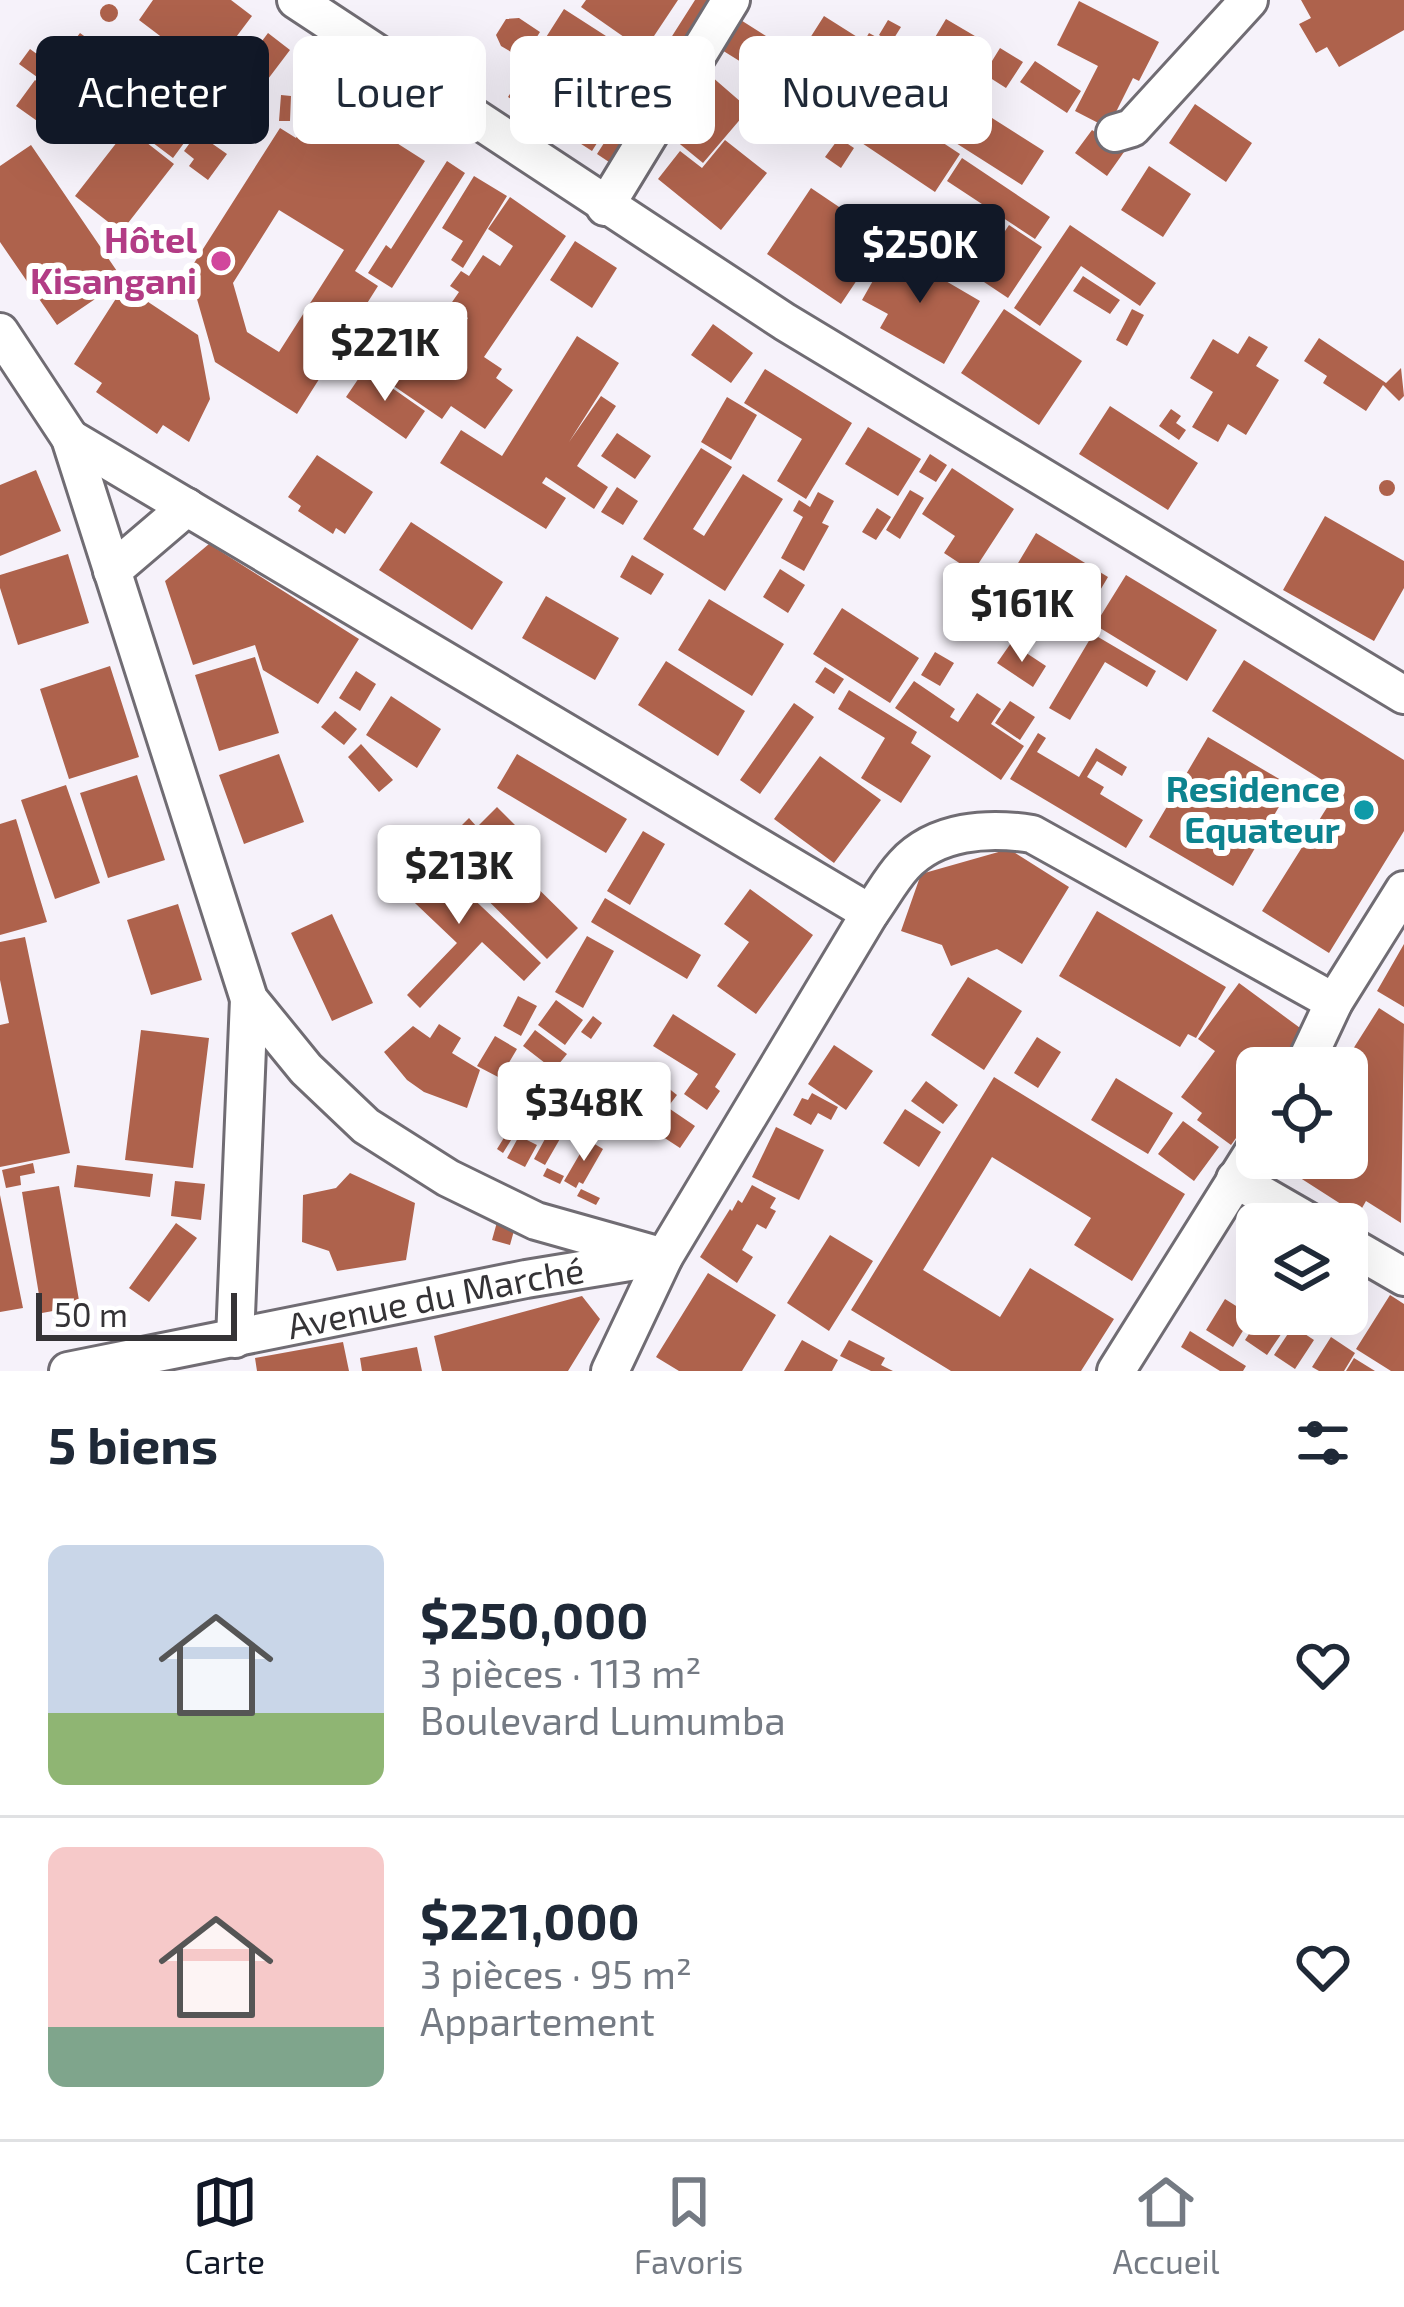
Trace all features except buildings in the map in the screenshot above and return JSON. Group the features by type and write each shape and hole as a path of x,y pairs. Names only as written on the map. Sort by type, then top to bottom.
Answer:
{"street":[{"path":"296,0 805,334 1404,695"},
{"path":"605,207 730,0"},
{"path":"1115,134 1132,128 1249,0"},
{"path":"0,332 70,438 249,999 235,1339"},
{"path":"70,438 870,914"},
{"path":"112,572 187,507"},
{"path":"610,1371 664,1257 870,914 906,862 954,836 991,828 1032,834 1334,1002"},
{"path":"1313,1047 1334,1002 1404,890"},
{"path":"249,999 305,1069 366,1126 448,1178 536,1221 664,1257"},
{"path":"1116,1371 1235,1179 1277,1203"},
{"path":"1368,1256 1404,1277"},
{"name":"Avenue du Marché","path":"68,1371 147,1364 235,1339 526,1279 664,1257"}],"place":[{"name":"Hôtel Kisangani","path":"221,261"},
{"name":"Residence Equateur","path":"1364,810"}]}
